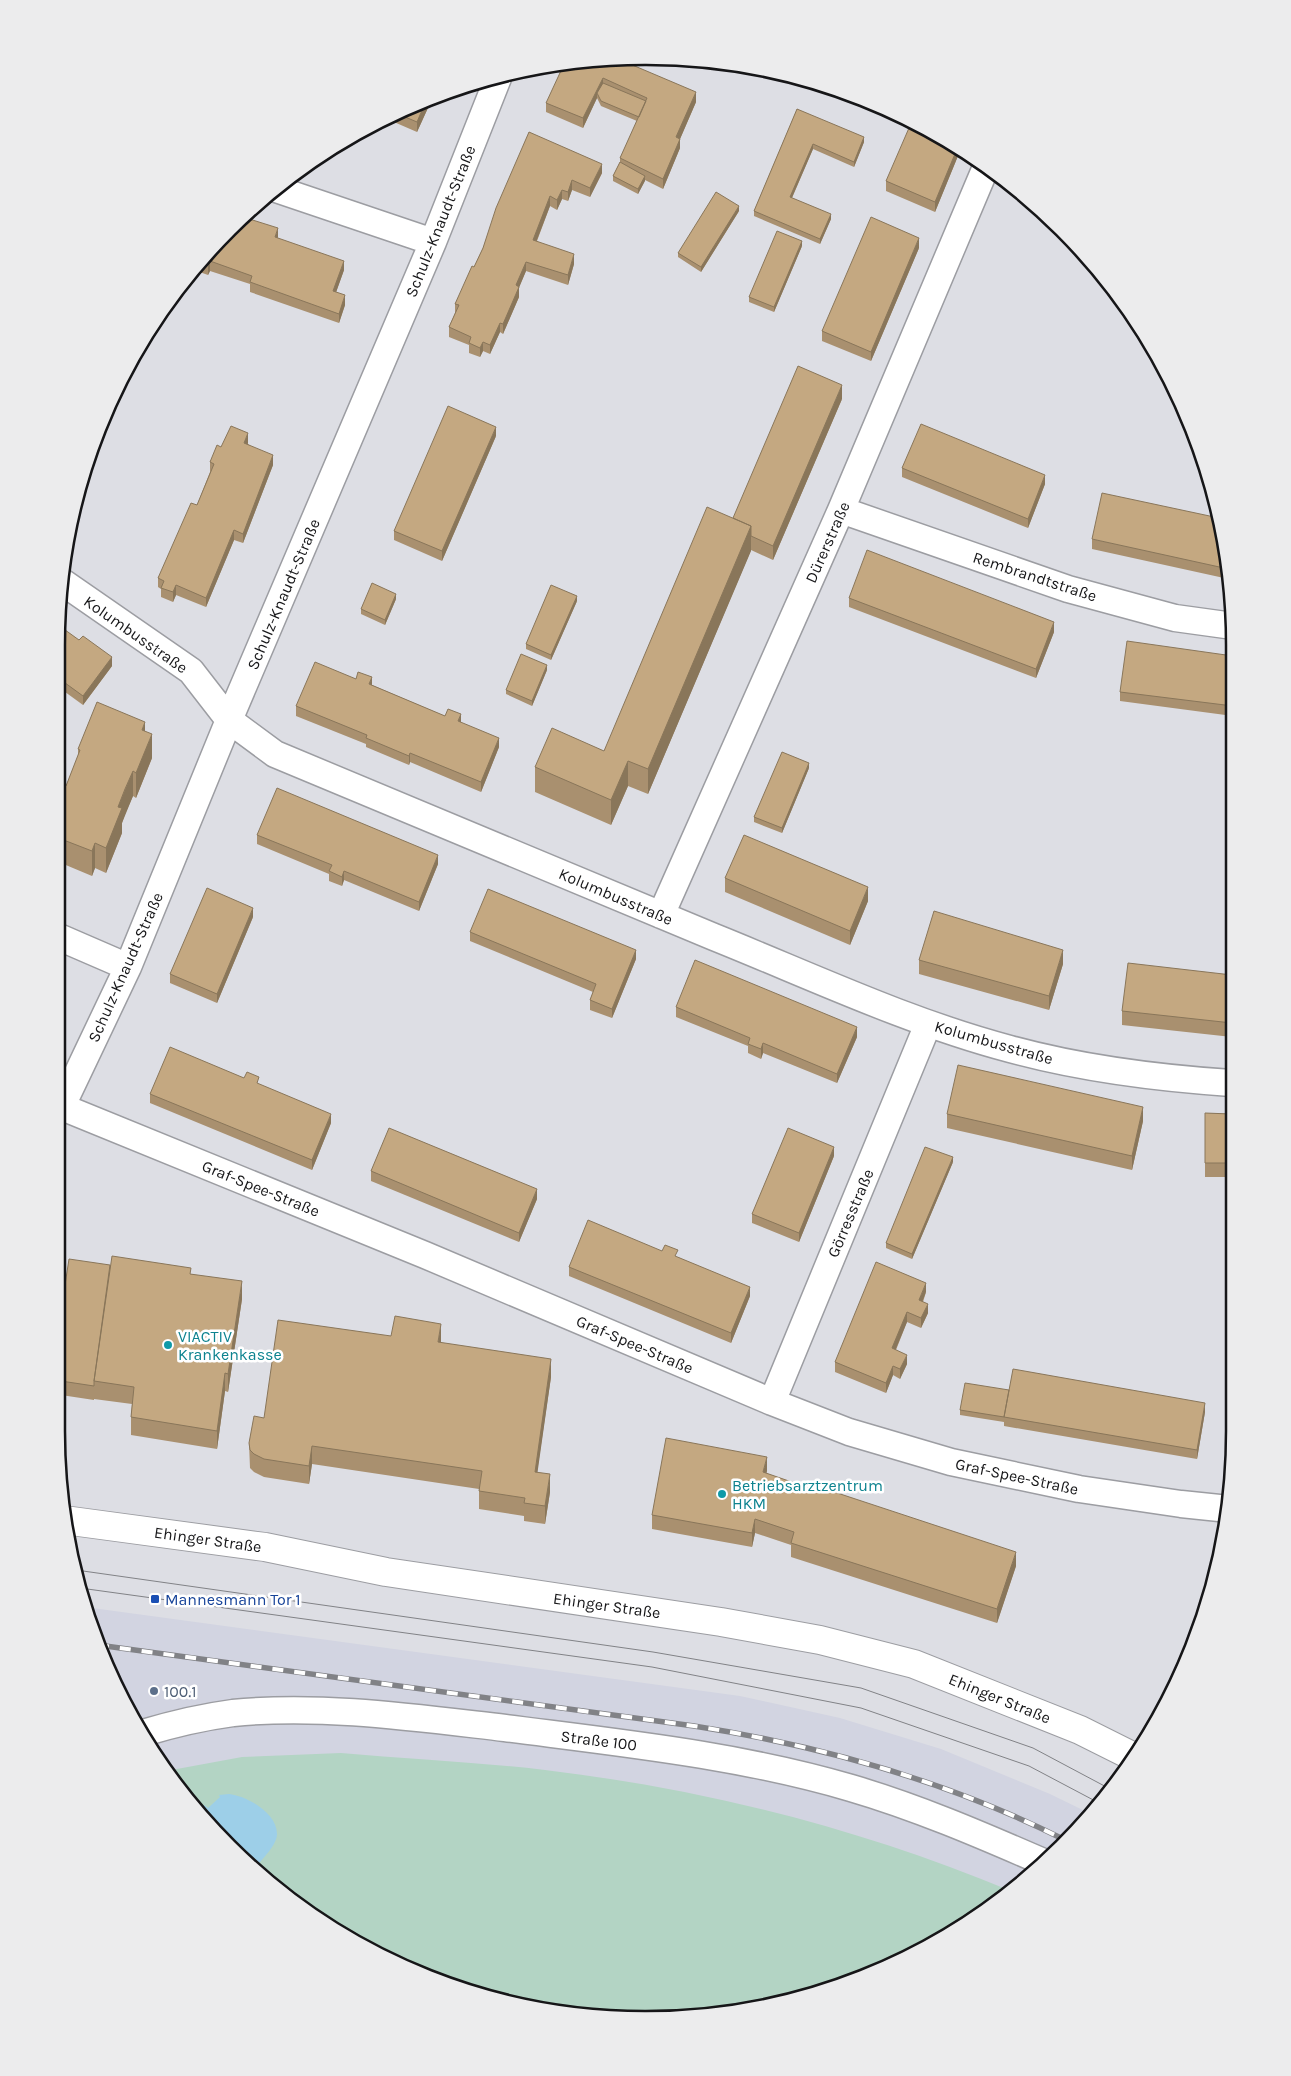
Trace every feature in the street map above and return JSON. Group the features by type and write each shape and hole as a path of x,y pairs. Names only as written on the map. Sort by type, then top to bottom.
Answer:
{"street":[{"name":"Schulz-Knaudt-Straße","path":"65,1101 128,967 432,242 495,85"},
{"name":"Dürerstraße","path":"661,915 841,510 983,174"},
{"path":"284,192 432,242"},
{"name":"Rembrandtstraße","path":"841,510 1068,589 1175,618 1225,625"},
{"name":"Kolumbusstraße","path":"68,585 191,671 230,720 275,754 928,1024 1006,1048 1096,1069 1153,1077 1226,1083"},
{"path":"65,940 128,967"},
{"name":"Görresstraße","path":"772,1402 928,1024"},
{"name":"Graf-Spee-Straße","path":"65,1108 426,1256 772,1402 849,1432 951,1462 1079,1489 1181,1504 1221,1507"},
{"name":"Ehinger Straße","path":"72,1521 265,1547 386,1572 721,1622 820,1640 914,1664 1080,1730 1127,1754"},
{"name":"Straße 100","path":"149,1731 190,1720 234,1713 310,1711 409,1716 652,1746 752,1764 851,1788 966,1828 1037,1859"}],"shaded area":[{"path":"93,1608 740,1696 840,1718 941,1749 1050,1794 1084,1811 1056,1841 999,1891 968,1913 936,1933 868,1967 796,1991 759,2000 683,2010 608,2010 532,2000 459,1980 423,1967 389,1951 323,1913 263,1867 209,1813 163,1753 125,1687 109,1653"}],"green space":[{"path":"341,1753 545,1770 664,1788 782,1814 840,1830 955,1869 1003,1888 936,1933 868,1967 796,1991 759,2000 683,2010 646,2011 608,2010 532,2000 459,1980 423,1967 389,1951 323,1913 263,1867 209,1813 175,1769 242,1757"}],"water":[{"path":"229,1794 244,1798 260,1807 272,1819 276,1826 277,1834 275,1843 259,1863 235,1841 203,1806 208,1808 220,1797 219,1795"}],"building":[{"path":"633,65 696,92 676,137 680,139 663,179 620,158 647,98 603,78 583,118 546,103 561,71 608,66"},
{"path":"603,83 646,101 639,117 601,101 597,93"},
{"path":"422,109 417,122 406,117"},
{"path":"797,109 864,137 854,162 813,144 790,197 831,214 820,239 754,211"},
{"path":"909,129 955,155 935,202 886,181"},
{"path":"529,132 602,164 590,188 572,180 568,192 562,190 557,200 550,196 533,240 574,254 568,275 526,262 516,285 519,287 503,324 500,323 490,345 483,342 480,348 469,343 471,337 449,327 459,305 455,304 472,266 474,267 483,248 496,208"},
{"path":"620,162 645,176 638,189 613,176"},
{"path":"716,192 739,206 701,267 678,253"},
{"path":"871,217 919,238 871,352 822,331"},
{"path":"252,220 278,228 275,237 344,261 333,291 345,295 339,314 250,282 252,276 211,261"},
{"path":"777,231 802,241 774,307 749,297"},
{"path":"798,366 842,385 773,546 751,536 751,526 733,518"},
{"path":"448,406 496,427 442,551 394,531"},
{"path":"921,424 1045,475 1028,519 902,468"},
{"path":"231,426 248,433 244,443 273,455 243,534 234,530 206,598 176,585 173,592 161,588 164,581 158,578 191,503 197,505 214,464 210,462 217,445 221,447"},
{"path":"1102,493 1211,516 1221,567 1092,539"},
{"path":"707,507 751,526 648,769 628,761 611,800 535,767 552,728 604,751"},
{"path":"867,550 1054,622 1036,669 849,598"},
{"path":"372,583 396,594 385,620 361,609"},
{"path":"551,585 577,596 551,655 526,644"},
{"path":"65,630 79,640 83,636 112,657 83,696 65,683"},
{"path":"1127,641 1226,655 1226,705 1120,692"},
{"path":"521,654 547,665 532,701 506,690"},
{"path":"315,662 356,679 358,672 372,677 369,684 445,716 448,709 461,714 458,721 499,738 481,782 410,753 409,756 366,738 367,735 296,706"},
{"path":"97,702 145,722 142,730 152,734 136,773 133,771 125,789 118,807 122,808 106,848 95,843 92,851 65,841 65,785 80,750 78,749"},
{"path":"782,752 809,763 782,828 754,817"},
{"path":"277,788 438,855 419,902 344,871 342,877 329,871 332,865 257,835"},
{"path":"744,835 868,887 850,931 725,878"},
{"path":"207,888 253,908 217,994 170,974"},
{"path":"488,889 636,950 612,1009 590,1000 596,984 470,932"},
{"path":"934,911 1063,950 1049,996 919,960"},
{"path":"695,960 857,1027 837,1074 763,1043 761,1049 748,1044 750,1038 676,1007"},
{"path":"1128,963 1226,974 1226,1022 1122,1011"},
{"path":"170,1047 244,1078 247,1072 259,1077 257,1083 331,1114 312,1160 150,1094"},
{"path":"958,1065 1143,1107 1132,1156 947,1114"},
{"path":"1205,1113 1226,1114 1226,1163 1205,1163"},
{"path":"389,1128 537,1189 519,1233 371,1171"},
{"path":"788,1128 834,1147 799,1233 752,1214"},
{"path":"925,1147 953,1157 912,1254 886,1243"},
{"path":"588,1220 662,1251 665,1245 678,1250 675,1256 750,1287 731,1333 569,1267"},
{"name":"VIACTIV Krankenkasse","path":"112,1256 191,1268 190,1274 242,1281 228,1374 225,1373 217,1431 131,1417 134,1387 94,1381"},
{"path":"69,1259 110,1265 94,1386 65,1382 65,1285"},
{"path":"876,1262 926,1283 919,1300 928,1304 921,1318 907,1312 892,1348 907,1355 900,1369 893,1366 886,1383 835,1362"},
{"path":"395,1316 441,1324 438,1342 551,1359 535,1472 550,1474 545,1506 524,1503 525,1498 479,1491 482,1471 312,1446 309,1466 264,1459 250,1450 249,1443 254,1416 264,1418 278,1320 391,1336"},
{"path":"1013,1369 1205,1403 1197,1450 1004,1417"},
{"path":"965,1383 1009,1390 1004,1417 960,1410"},
{"path":"666,1438 767,1457 763,1472 809,1488 810,1484 1016,1552 997,1609 791,1543 794,1532 755,1519 752,1533 652,1515"}],"tram line":[{"path":"83,1571 653,1652 861,1688 1033,1748 1104,1786"},
{"path":"87,1589 652,1667 861,1708 1029,1766 1093,1800"}],"railway":[{"path":"107,1646 742,1734 836,1755 883,1768 974,1800 1019,1818 1059,1837"}],"place":[{"name":"VIACTIV Krankenkasse","path":"168,1345"},
{"name":"Betriebsarztzentrum HKM","path":"722,1494"},
{"name":"Mannesmann Tor 1","path":"155,1599"},
{"name":"100.1","path":"154,1691"}]}
